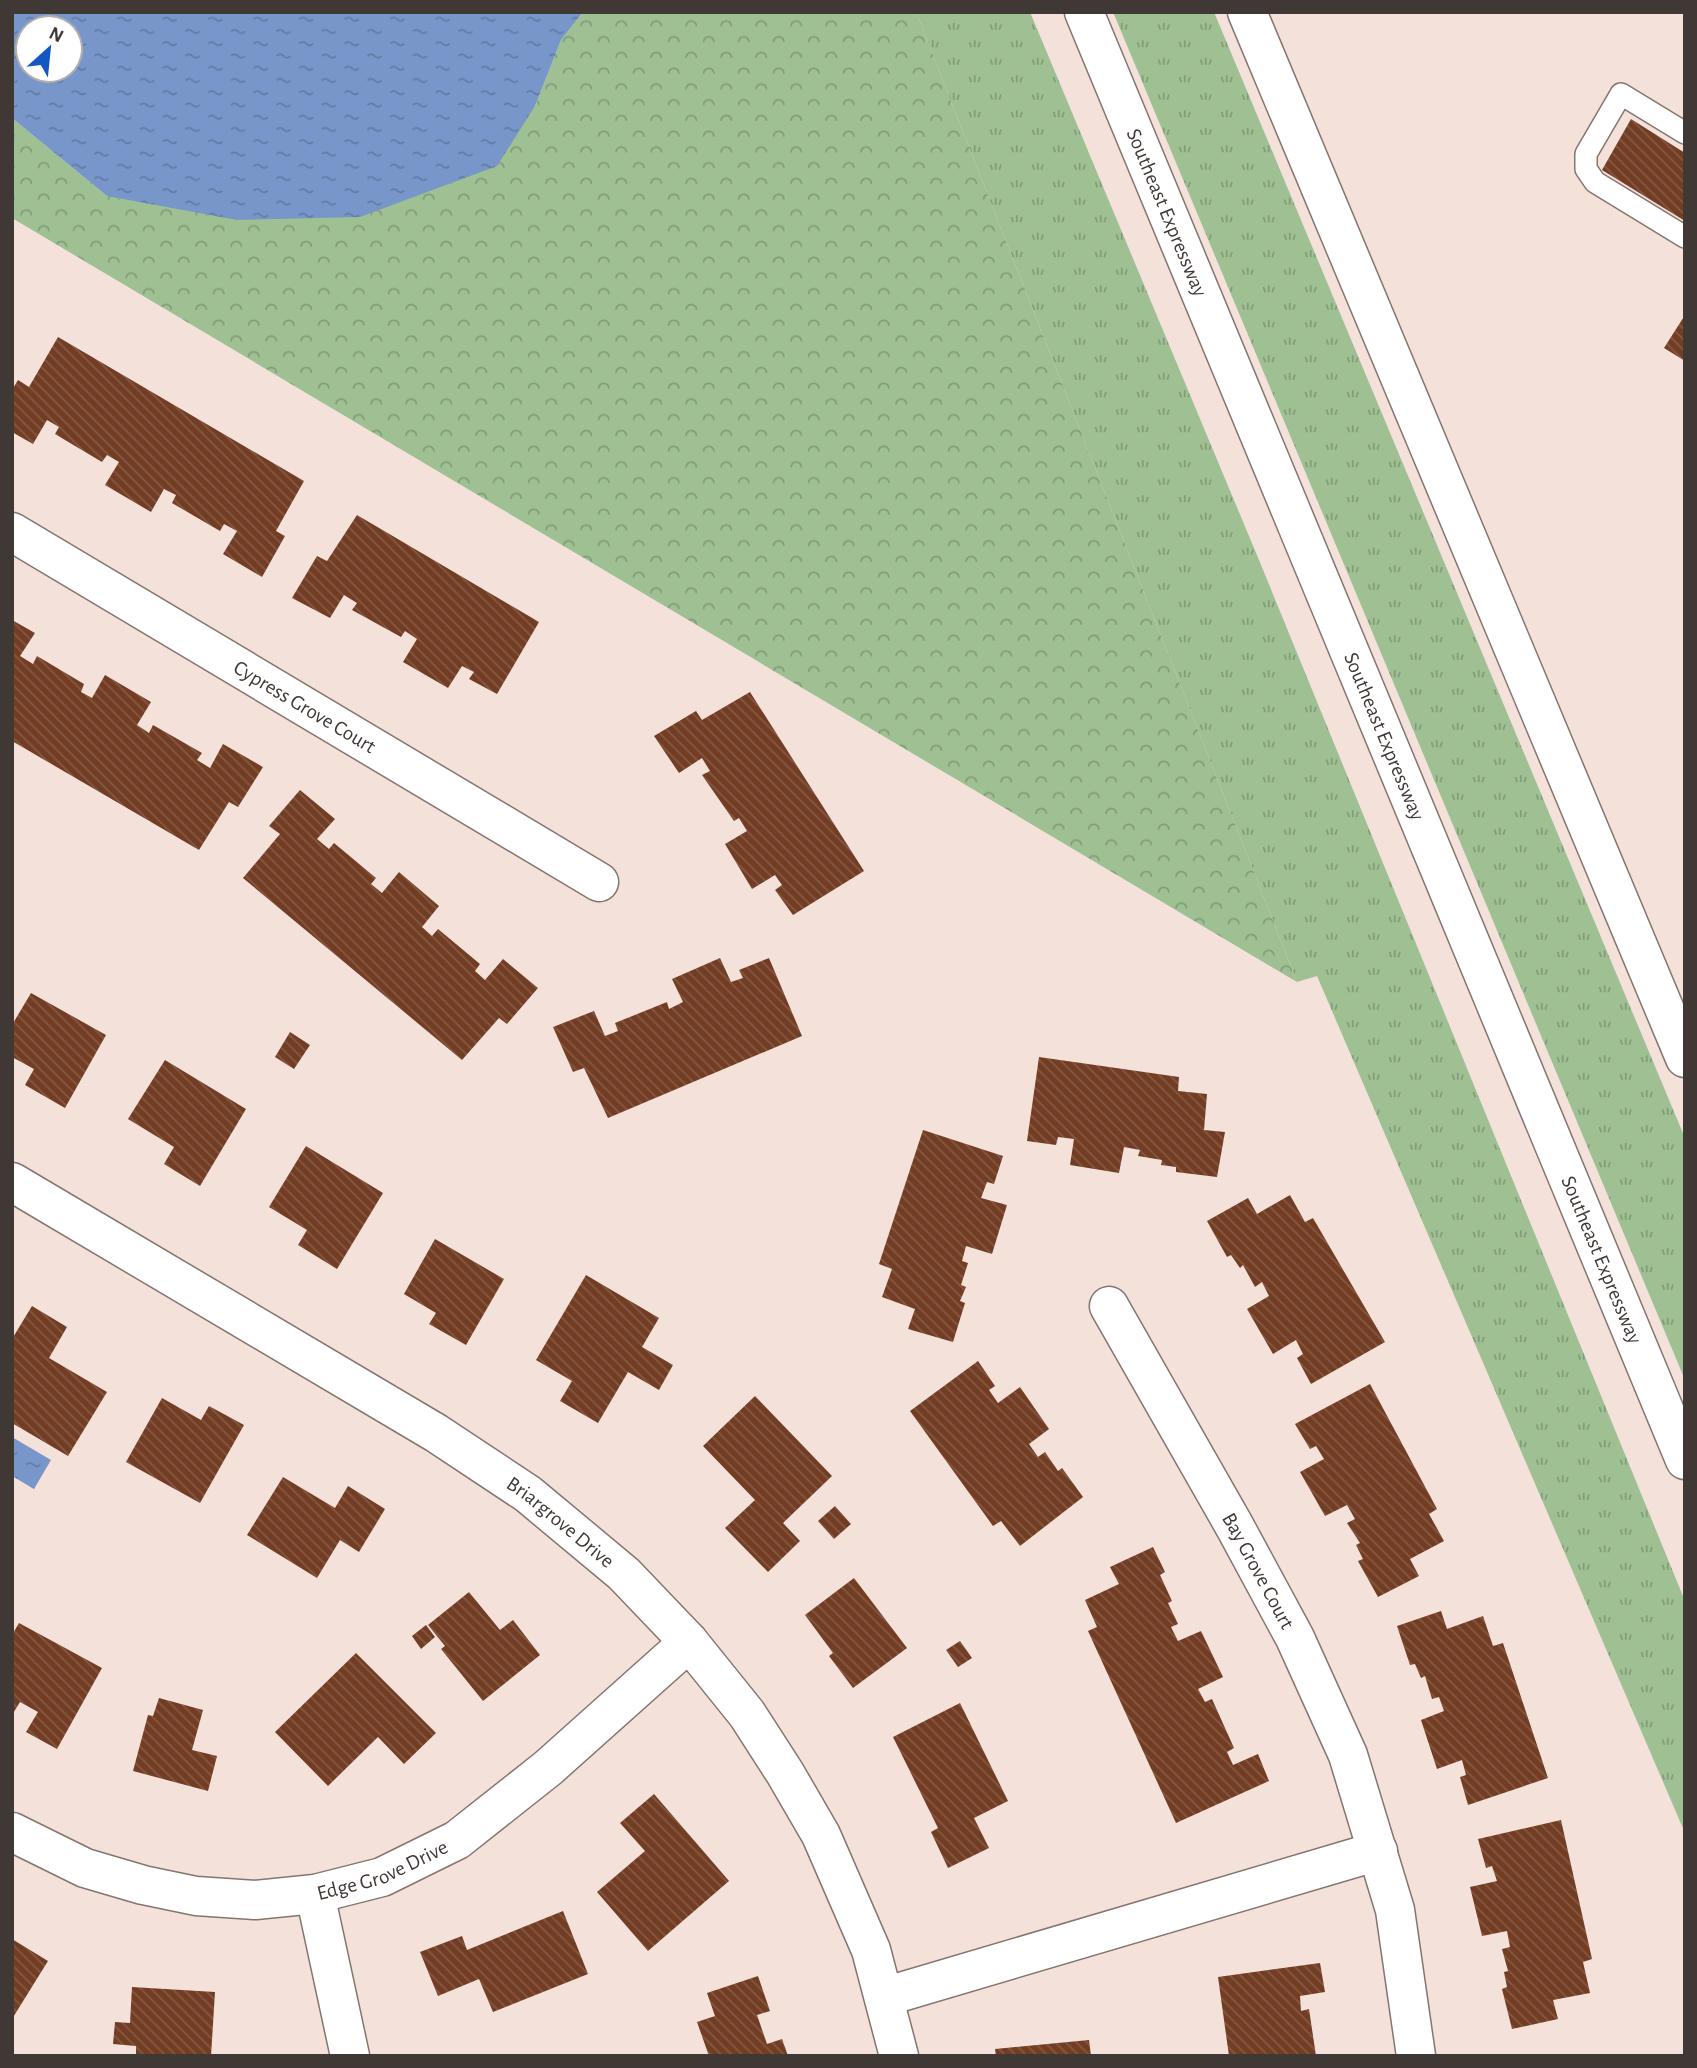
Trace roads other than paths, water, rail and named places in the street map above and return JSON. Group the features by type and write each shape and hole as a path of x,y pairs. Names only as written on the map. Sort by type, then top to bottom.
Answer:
{"main road":[{"name":"Southeast Expressway","path":"1084,12 1685,1460"},
{"path":"1247,12 1685,1058"},
{"name":"Cypress Grove Court","path":"12,532 598,882"},
{"name":"Briargrove Drive","path":"12,1182 436,1433 528,1494 624,1574 689,1642 747,1714 821,1835 871,1950 899,2056"},
{"name":"Bay Grove Court","path":"1109,1306 1295,1638 1348,1755 1395,1910 1416,2056"},
{"name":"Edge Grove Drive","path":"12,1832 85,1868 143,1885 196,1896 255,1900 314,1894 382,1877 457,1840 548,1768 689,1642"},
{"path":"884,1997 1378,1851"},
{"path":"314,1894 349,2056"}],"lane":[{"path":"1685,133 1621,94 1586,154 1586,169 1595,182 1685,237"}],"water":[{"path":"12,12 583,12 561,40 535,106 497,166 360,217 237,220 107,196 12,118"},
{"path":"12,1437 51,1460 34,1489 12,1476"}]}
